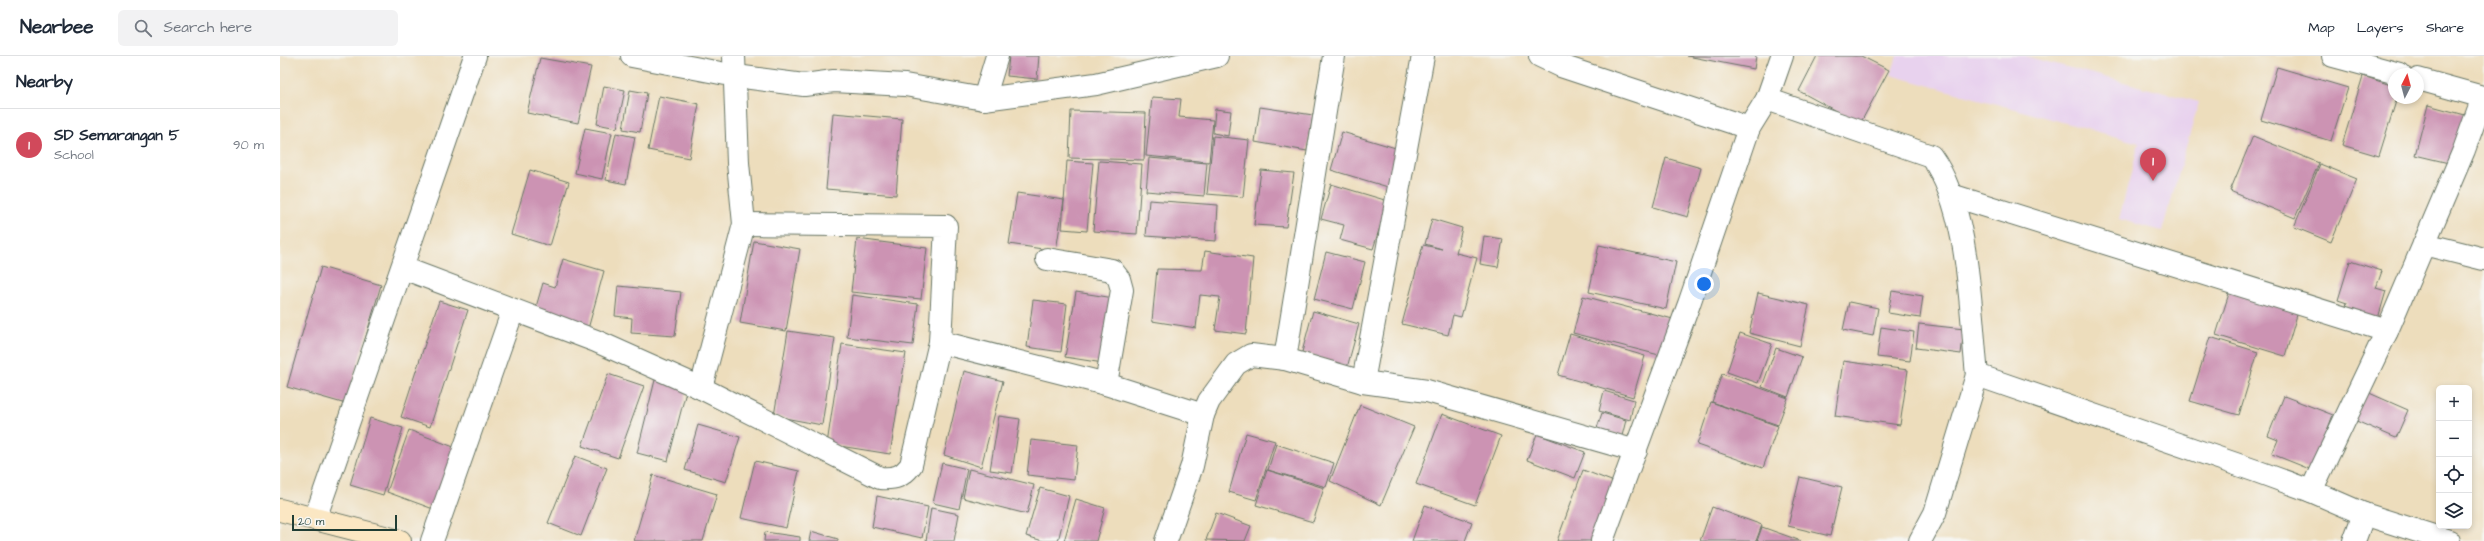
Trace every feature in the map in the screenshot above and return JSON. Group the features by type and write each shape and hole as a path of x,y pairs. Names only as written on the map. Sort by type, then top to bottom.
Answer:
{"main road":[{"path":"280,510 400,541"}],"street":[{"path":"316,519 475,56"},
{"path":"632,56 735,66 804,84 834,81 905,85 984,99 1096,84 1218,56"},
{"path":"984,99 996,56"},
{"path":"1285,359 1334,56"},
{"path":"1363,382 1423,56"},
{"path":"1540,56 1561,66 1748,128"},
{"path":"1602,541 1636,451 1748,128 1767,99 1782,56"},
{"path":"2333,56 2388,71"},
{"path":"701,388 744,224 738,163 735,66"},
{"path":"2311,491 2387,331 2464,150 2483,95 2424,80"},
{"path":"1767,99 1931,156 1941,170 1951,195 1963,242 1977,375 1935,513 1920,541"},
{"path":"1951,195 2387,331"},
{"path":"402,268 596,341 701,388 880,478 894,479 904,474 911,465 940,342 946,226 744,224"},
{"path":"2424,244 2484,259"},
{"path":"1047,259 1112,270 1119,279 1122,290 1106,384"},
{"path":"432,541 513,310"},
{"path":"940,342 1106,384 1203,415"},
{"path":"1166,541 1192,466 1203,415 1209,401 1236,364 1250,355 1285,359 1363,382 1427,391 1636,451"},
{"path":"1977,375 2311,491 2364,514 2449,541"},
{"path":"2354,541 2364,514"}],"shaded area":[{"path":"1897,56 2025,56 2199,102 2162,231 2119,219 2139,143 1891,75"}],"building":[{"path":"1009,56 1039,56 1037,79 1007,76"},
{"path":"1687,56 1756,56 1754,69"},
{"path":"1817,56 1861,56 1889,70 1860,124 1799,91"},
{"path":"540,58 591,67 578,123 527,113"},
{"path":"2277,67 2348,88 2331,141 2261,120"},
{"path":"2363,76 2388,84 2388,104 2395,104 2379,156 2342,145"},
{"path":"604,86 625,90 617,128 597,124"},
{"path":"630,90 647,93 640,132 623,129"},
{"path":"659,96 699,104 689,158 648,150"},
{"path":"1152,97 1181,99 1179,117 1213,120 1209,162 1146,156"},
{"path":"2428,105 2465,115 2453,164 2415,155"},
{"path":"1260,107 1313,115 1307,151 1255,142"},
{"path":"1215,109 1231,111 1228,136 1213,133"},
{"path":"1071,111 1146,113 1144,160 1069,158"},
{"path":"833,113 902,119 896,195 826,189"},
{"path":"585,128 612,133 602,179 575,173"},
{"path":"1342,132 1399,149 1388,187 1331,170"},
{"path":"616,133 635,137 626,184 606,180"},
{"path":"1213,136 1249,140 1243,197 1207,194"},
{"path":"2253,136 2319,163 2295,218 2230,191"},
{"path":"1149,158 1207,163 1204,196 1146,191"},
{"path":"1666,158 1701,168 1688,217 1653,207"},
{"path":"1067,161 1093,163 1087,231 1062,229"},
{"path":"1099,161 1142,164 1137,234 1093,231"},
{"path":"2320,164 2357,179 2331,242 2294,227"},
{"path":"530,170 569,182 550,246 511,234"},
{"path":"1261,170 1294,173 1286,227 1254,225"},
{"path":"1331,184 1388,201 1373,249 1340,240 1344,225 1321,219"},
{"path":"1017,193 1064,200 1056,251 1009,244"},
{"path":"1149,200 1218,205 1216,241 1146,236"},
{"path":"1432,219 1462,228 1456,253 1477,258 1461,317 1453,315 1448,335 1402,324 1423,245 1442,249 1425,244"},
{"path":"1484,236 1503,239 1498,267 1480,264"},
{"path":"857,239 927,248 921,299 851,292"},
{"path":"754,241 800,249 786,331 740,323"},
{"path":"1599,245 1676,262 1666,309 1589,292"},
{"path":"1205,251 1253,258 1246,334 1215,330 1220,297 1200,295 1196,328 1152,321 1157,269 1202,270"},
{"path":"1326,252 1365,262 1353,309 1314,299"},
{"path":"563,259 604,271 588,329 546,318 549,311 536,307 543,283 555,287"},
{"path":"2350,261 2382,271 2376,288 2386,291 2377,322 2344,313 2347,303 2338,300"},
{"path":"321,267 381,285 346,404 287,387"},
{"path":"618,286 681,292 675,336 631,333 632,318 615,316"},
{"path":"2231,287 2299,308 2285,356 2216,335"},
{"path":"1892,291 1923,296 1920,318 1888,313"},
{"path":"1076,292 1114,298 1103,363 1065,357"},
{"path":"1758,293 1809,305 1800,346 1749,333"},
{"path":"852,295 918,304 913,345 847,337"},
{"path":"1583,296 1673,319 1663,356 1573,333"},
{"path":"1033,300 1067,304 1061,352 1027,347"},
{"path":"439,301 468,310 430,427 401,417"},
{"path":"1849,302 1878,308 1873,336 1843,330"},
{"path":"1313,311 1359,324 1347,368 1302,352"},
{"path":"1919,324 1964,329 1961,354 1916,348"},
{"path":"1881,327 1914,332 1910,361 1877,357"},
{"path":"788,331 835,338 822,425 774,416"},
{"path":"1740,333 1772,344 1758,383 1727,372"},
{"path":"1570,334 1645,356 1633,397 1558,375"},
{"path":"2210,337 2258,352 2239,415 2190,401"},
{"path":"842,344 906,353 890,454 827,444"},
{"path":"1776,348 1802,357 1788,397 1762,387"},
{"path":"1843,361 1908,370 1900,425 1835,416"},
{"path":"964,371 1003,381 981,467 944,455"},
{"path":"608,374 644,386 618,458 582,446"},
{"path":"1722,374 1788,398 1778,425 1712,402"},
{"path":"656,376 688,384 668,461 637,453"},
{"path":"1604,391 1634,400 1630,420 1599,411"},
{"path":"2367,392 2408,410 2396,438 2354,420"},
{"path":"2284,396 2333,415 2312,470 2272,454 2278,440 2268,436"},
{"path":"1711,402 1778,426 1763,468 1697,445"},
{"path":"1360,405 1414,427 1381,505 1330,481"},
{"path":"1602,413 1626,420 1622,436 1597,428"},
{"path":"1442,414 1501,436 1475,505 1416,484"},
{"path":"999,416 1020,419 1012,473 990,470"},
{"path":"370,418 403,428 383,495 350,485"},
{"path":"698,425 740,437 726,482 685,470"},
{"path":"409,430 459,449 436,510 387,492"},
{"path":"1246,433 1275,441 1256,500 1229,492"},
{"path":"1537,434 1585,452 1575,478 1527,460"},
{"path":"1031,440 1078,445 1074,480 1027,475"},
{"path":"1276,444 1334,463 1326,487 1268,470"},
{"path":"575,456 607,468 581,536 548,523"},
{"path":"755,461 799,471 786,528 741,518"},
{"path":"942,463 967,469 959,509 933,503"},
{"path":"969,469 1034,485 1027,514 963,498"},
{"path":"1267,470 1324,488 1313,522 1256,505"},
{"path":"1583,470 1614,482 1592,541 1557,541"},
{"path":"653,475 717,494 703,541 634,541"},
{"path":"1800,477 1842,487 1830,536 1788,526"},
{"path":"1040,488 1069,496 1058,541 1043,541 1026,536"},
{"path":"877,496 928,507 922,538 872,527"},
{"path":"1076,499 1105,508 1096,541 1064,541"},
{"path":"1425,505 1472,522 1465,541 1412,541"},
{"path":"1712,507 1762,525 1756,541 1700,541"},
{"path":"931,508 959,514 954,541 926,541"},
{"path":"1216,513 1251,526 1245,541 1206,540"},
{"path":"1762,527 1801,541 1757,541"},
{"path":"811,531 838,539 838,541 809,541"},
{"path":"765,532 800,537 800,541 764,541"}],"place":[{"name":"SD Semarangan 5","path":"2153,181"}]}
